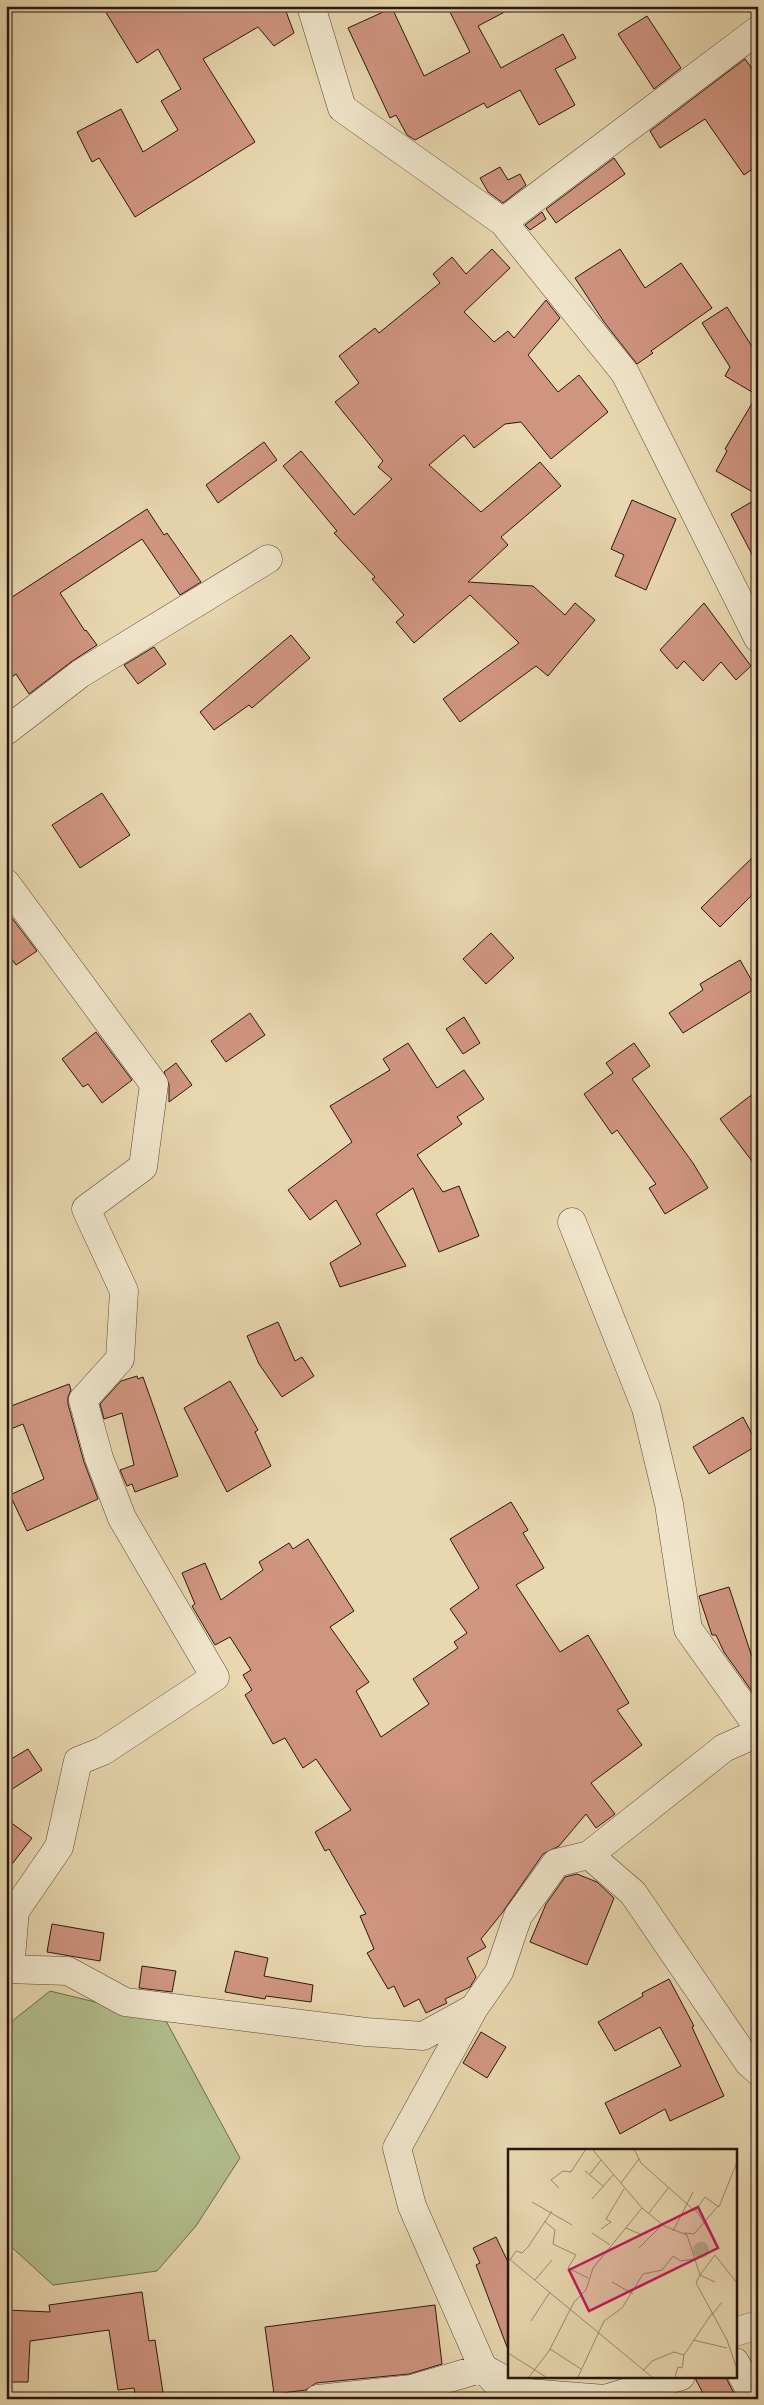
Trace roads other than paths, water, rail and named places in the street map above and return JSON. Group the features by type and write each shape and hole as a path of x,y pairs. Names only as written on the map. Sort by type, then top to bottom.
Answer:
{"street":[{"path":"312,6 342,108 503,222 625,373 758,638"},
{"path":"503,222 758,30"},
{"path":"6,731 80,674 268,559"},
{"path":"6,883 154,1084 143,1166 86,1209 124,1291 120,1359 83,1400 99,1458 122,1518 215,1677 103,1751 78,1760 60,1847 15,1911 8,1969 68,1971 125,2002 366,2032 423,2036 474,2008"},
{"path":"572,1222 646,1408 668,1504 688,1629 758,1727"},
{"path":"511,2399 484,2368 412,2206 397,2148 474,2008 499,1972 518,1916 556,1863 589,1855 724,1748 758,1733"},
{"path":"589,1855 633,1892 749,2063 758,2071"},
{"path":"736,2332 758,2325"},
{"path":"736,2364 755,2399"},
{"path":"318,2399 412,2389 484,2368 528,2393 604,2399 674,2378"}]}
